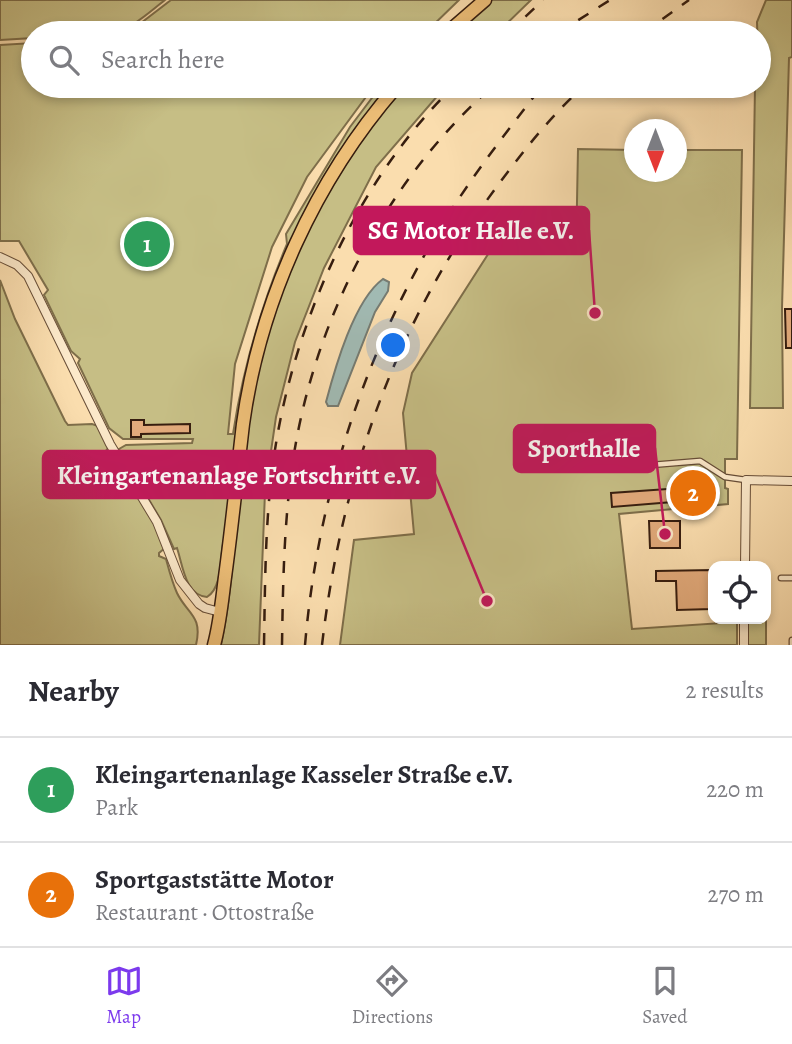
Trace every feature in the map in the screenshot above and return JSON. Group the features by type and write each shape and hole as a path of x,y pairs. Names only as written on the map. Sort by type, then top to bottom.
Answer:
{"main road":[{"path":"461,21 485,0"},
{"path":"214,645 246,404 270,310 298,239 326,186 360,132 387,98"}],"street":[{"path":"0,257 17,265 27,275 110,444 157,522 180,580 199,604 220,612"},
{"path":"745,561 746,480 792,481"},
{"path":"744,624 744,645"}],"lane":[{"path":"615,468 700,461 725,477 746,480"},
{"path":"781,578 792,578"}],"shaded area":[{"path":"0,0 165,0 137,21 21,21 21,39 0,40"},
{"path":"171,0 459,0 437,21 144,21"},
{"path":"491,0 531,0 509,21 467,21"},
{"path":"766,0 792,0 782,308 783,408 750,408 755,98 771,98 771,21 757,21"},
{"path":"21,44 21,98 365,98 307,177 272,247 235,364 228,434 233,434 248,361 261,314 287,244 286,234 350,127 372,98 384,98 275,282 223,544 220,573 212,593 207,597 194,591 189,585 177,548 174,549 161,520 119,449 126,445 192,443 193,439 123,439 109,428 78,363 80,359 71,351 44,295 48,290 19,241 0,241 0,45"},
{"path":"393,98 436,98 376,167 324,268 295,342 276,417 265,492 259,645 221,645 250,419 274,310 313,221 345,165"},
{"path":"578,149 624,150 624,182 687,182 687,150 742,150 737,459 725,459 728,504 619,514 632,629 737,624 737,645 340,645 354,540 414,534 403,413 412,373 492,248 576,254"},
{"path":"0,280 15,319 65,421 68,425 98,426 108,448 105,452 115,469 121,468 151,516 165,548 159,556 166,559 177,593 196,621 196,645 0,645"},
{"path":"748,624 766,624 766,645 747,645"}],"water":[{"path":"383,279 389,282 388,291 375,312 338,406 328,406 326,402 347,336 363,302"}],"building":[{"path":"785,309 792,309 792,348 786,348"},
{"path":"131,420 144,420 144,425 190,424 190,433 141,434 141,437 131,437"},
{"path":"696,487 697,500 612,507 611,493"},
{"path":"649,521 680,521 680,548 650,548"},
{"path":"708,570 708,609 677,610 676,581 656,581 656,571"}],"railway":[{"path":"521,21 543,0"},
{"path":"577,21 610,0"},
{"path":"660,21 689,0"},
{"path":"264,645 266,542 271,480 279,427 309,319 330,267 355,217 384,170 417,126 443,98"},
{"path":"282,645 288,501 294,454 320,351 339,301 362,253 390,206 421,163 481,98"},
{"path":"305,645 311,592 331,490 345,439 382,341 441,226 482,165 533,98"},
{"path":"322,645 331,581 360,458 405,341 467,230 532,141 571,98"}],"place":[{"name":"Kleingartenanlage Kasseler Straße e.V.","path":"147,244"},
{"name":"SG Motor Halle e.V.","path":"595,313"},
{"name":"Sportgaststätte Motor","path":"693,493"},
{"name":"Sporthalle","path":"665,534"},
{"name":"Kleingartenanlage Fortschritt e.V.","path":"487,601"}]}
